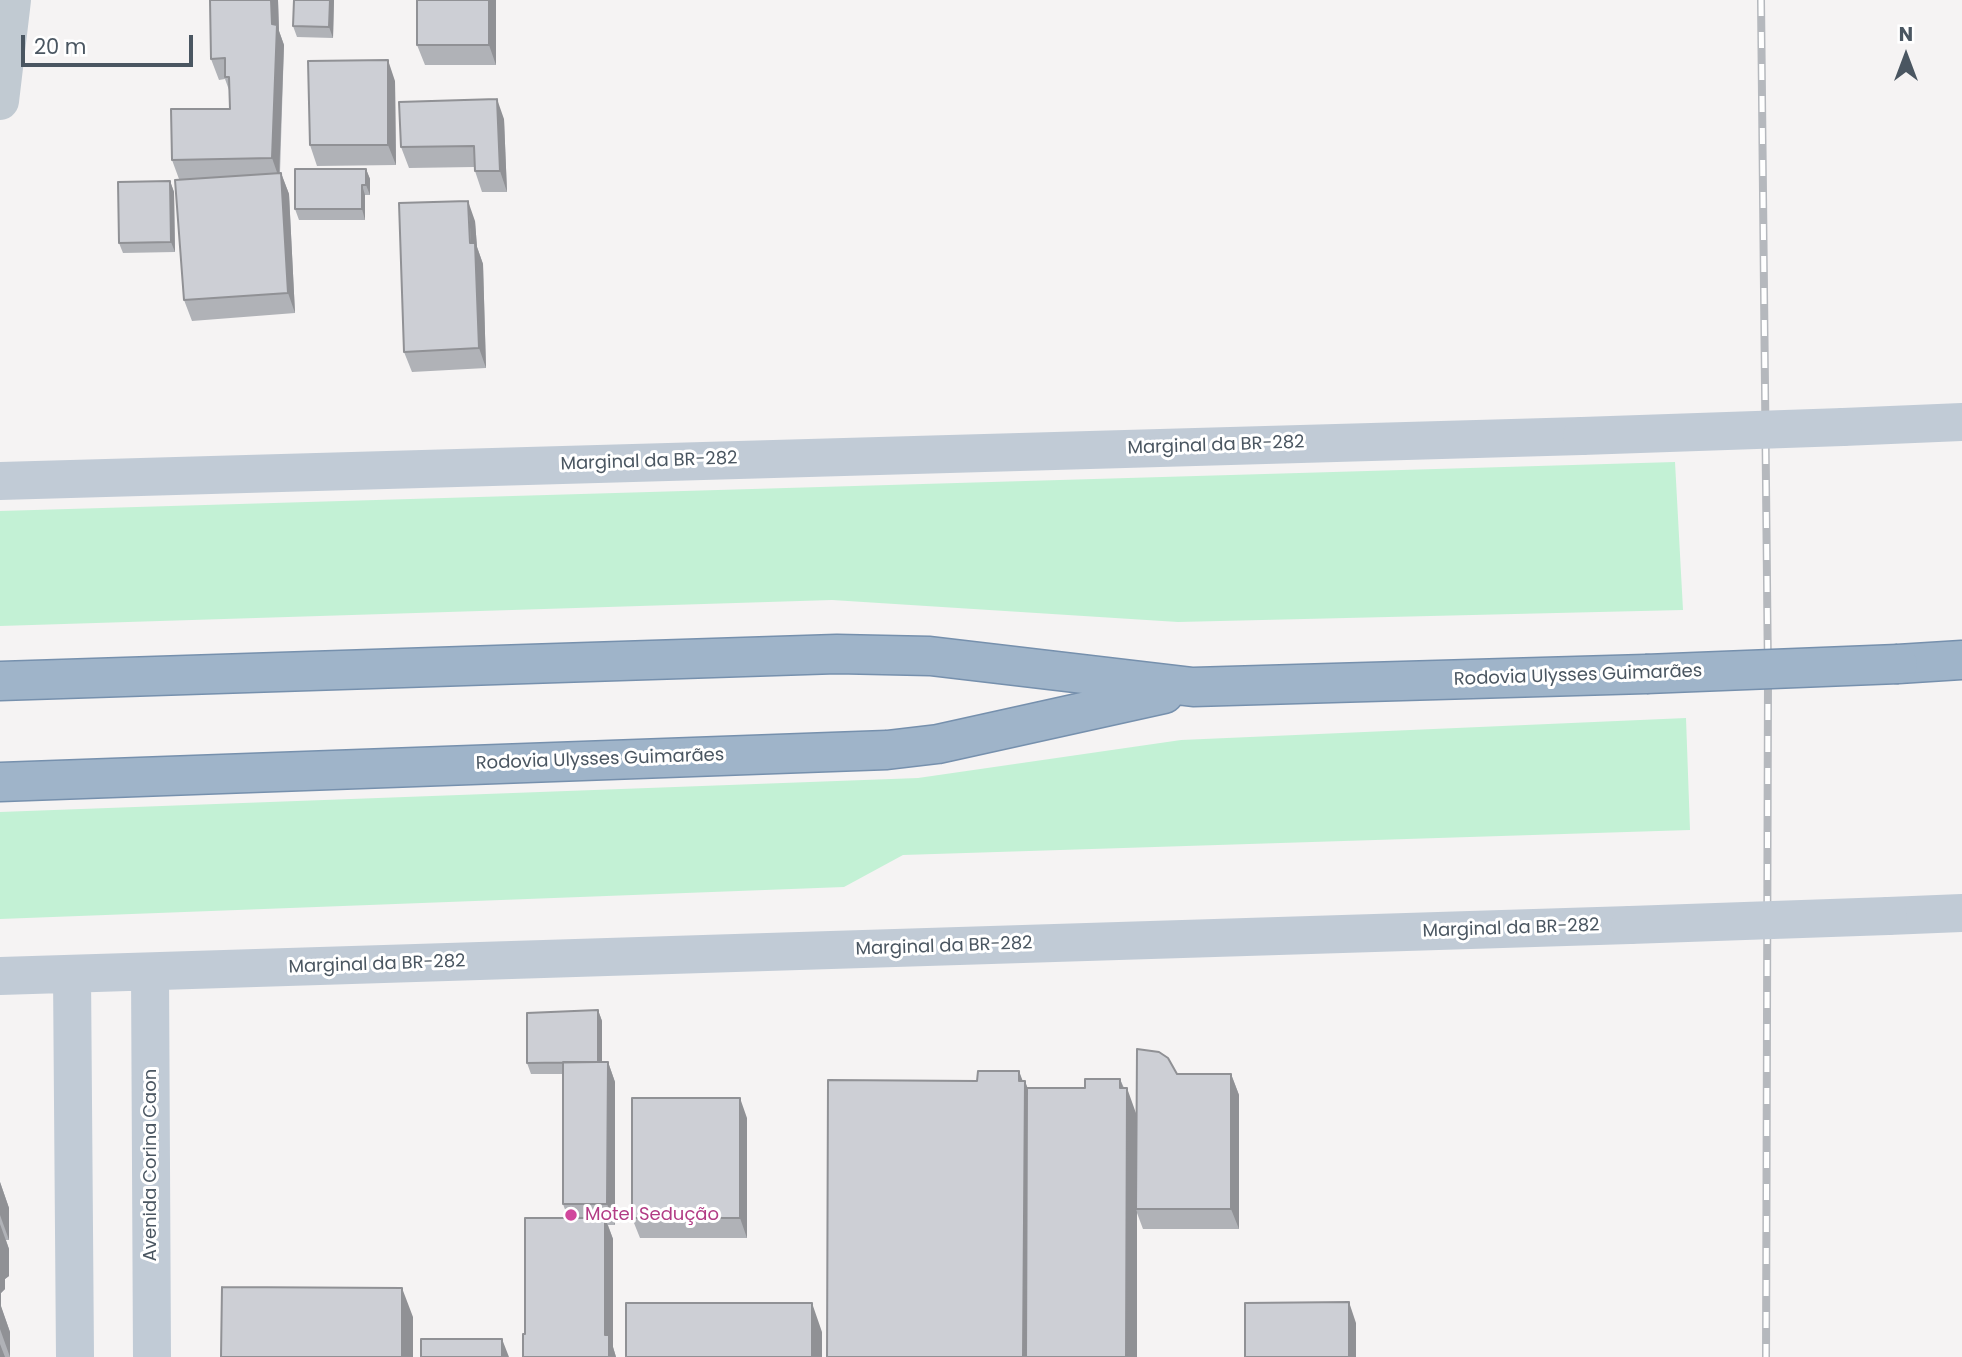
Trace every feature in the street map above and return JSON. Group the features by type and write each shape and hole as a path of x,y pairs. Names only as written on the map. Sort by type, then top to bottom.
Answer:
{"highway":[{"name":"Rodovia Ulysses Guimarães","path":"0,681 837,654 930,656 1193,687 1646,674 1962,660"},
{"name":"Rodovia Ulysses Guimarães","path":"0,782 887,750 938,744 1193,687"}],"main road":[{"name":"Marginal da BR-282","path":"0,481 1582,436 1962,422"},
{"name":"Marginal da BR-282","path":"0,976 1962,913"},
{"name":"Avenida Corina Caon","path":"150,972 152,1357"},
{"path":"72,974 75,1357"}],"street":[{"path":"0,101 12,0"}],"green space":[{"path":"1675,462 1683,610 1178,622 832,600 0,626 0,511"},
{"path":"1686,718 1690,830 903,855 844,887 0,919 0,812 918,778 1181,740"}],"building":[{"path":"210,0 271,0 272,24 277,25 272,158 172,160 171,109 230,109 229,77 225,77 225,58 211,59"},
{"path":"294,0 330,0 329,27 293,26"},
{"path":"417,0 489,0 489,45 417,45"},
{"path":"388,60 388,145 310,145 308,61"},
{"path":"497,99 500,171 475,171 474,146 401,147 399,102"},
{"path":"295,169 366,169 366,185 362,185 362,209 295,209"},
{"path":"281,173 288,293 184,300 175,180"},
{"path":"170,181 171,242 119,243 118,182"},
{"path":"468,201 470,243 475,243 479,348 404,352 399,203"},
{"path":"598,1010 598,1062 527,1063 527,1013"},
{"path":"1137,1049 1159,1052 1168,1058 1177,1074 1231,1074 1231,1209 1136,1209"},
{"path":"563,1062 608,1062 607,1204 563,1204"},
{"path":"978,1071 1019,1071 1019,1081 1025,1081 1023,1357 827,1357 828,1080 977,1081"},
{"path":"1085,1079 1120,1079 1120,1088 1127,1088 1126,1357 1026,1357 1027,1088 1085,1088"},
{"path":"632,1098 740,1098 740,1218 632,1218"},
{"path":"525,1218 605,1218 605,1335 609,1335 609,1357 523,1357"},
{"path":"222,1287 402,1288 402,1357 221,1357"},
{"path":"1349,1302 1349,1357 1245,1357 1245,1303"},
{"path":"626,1303 812,1303 812,1357 626,1357"},
{"path":"421,1339 502,1339 502,1357 421,1357"}],"railway":[{"path":"1761,0 1768,677 1766,1357"}],"place":[{"name":"Motel Sedução","path":"571,1215"}]}
